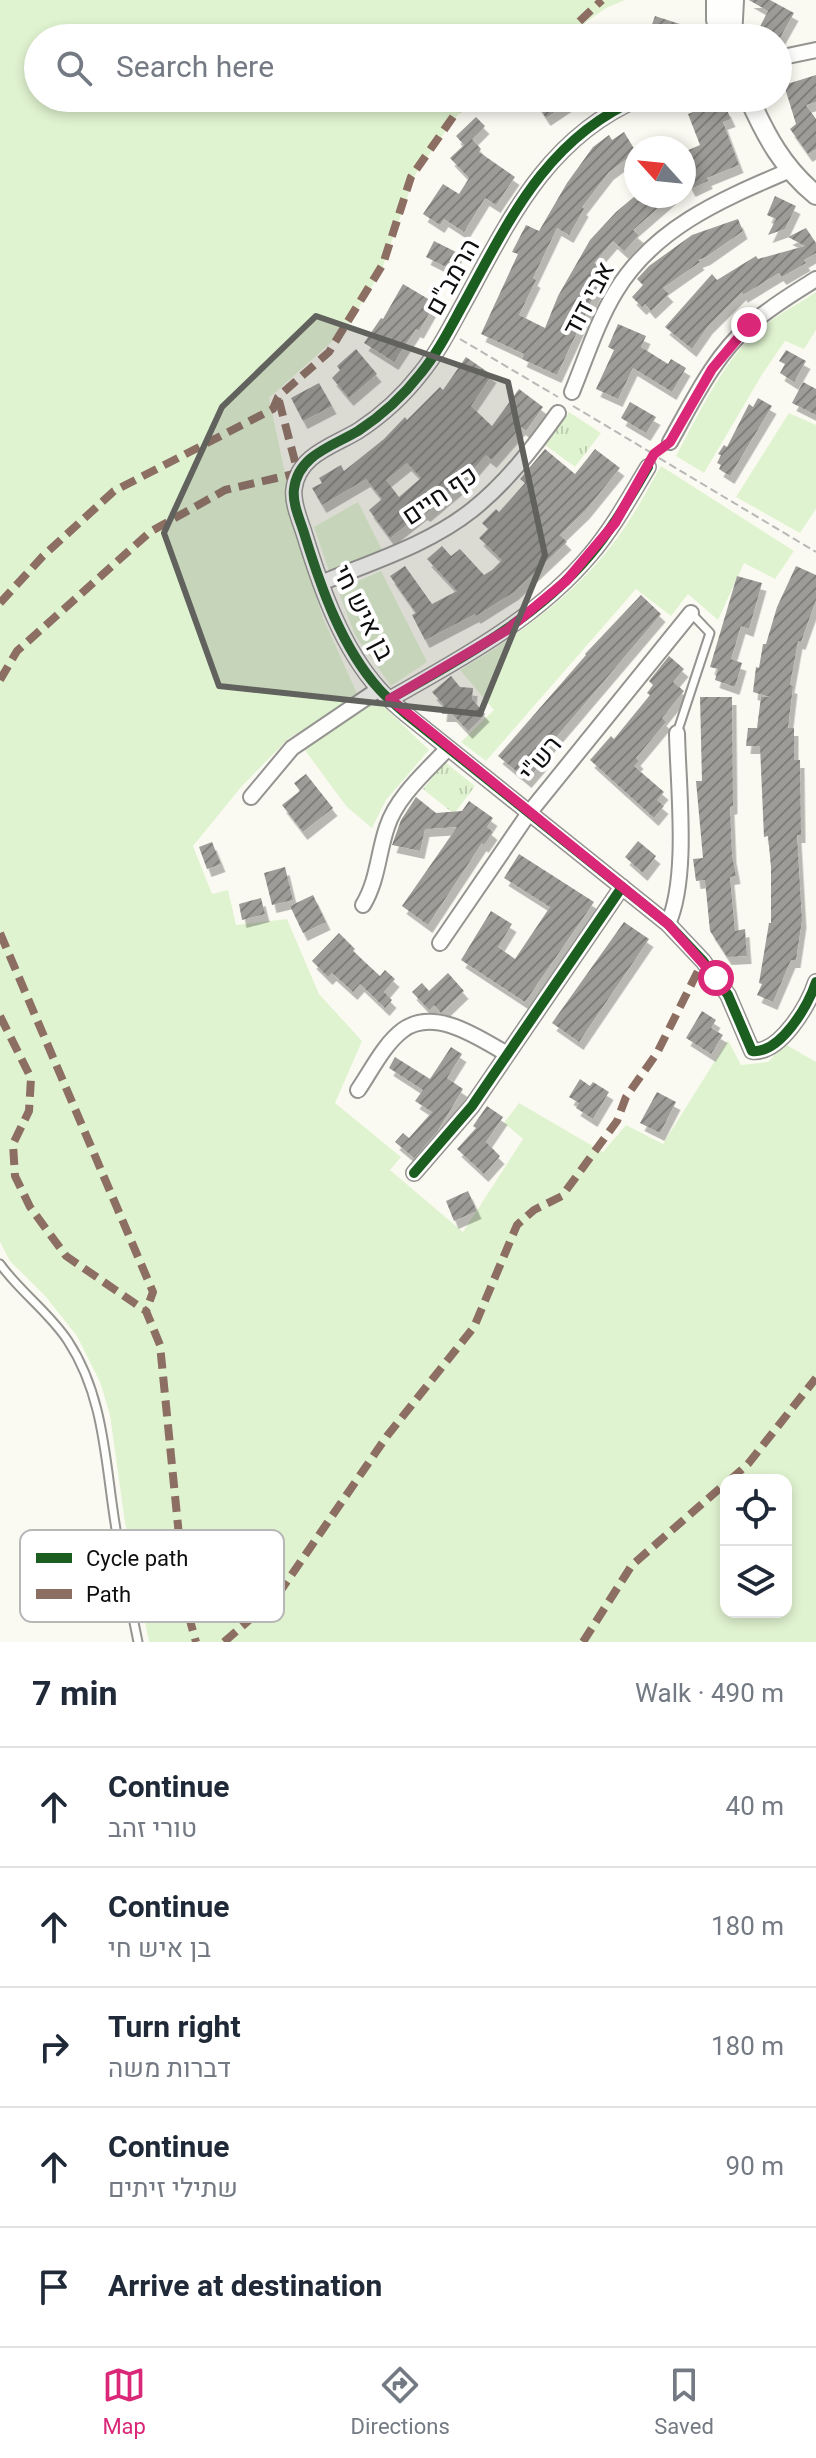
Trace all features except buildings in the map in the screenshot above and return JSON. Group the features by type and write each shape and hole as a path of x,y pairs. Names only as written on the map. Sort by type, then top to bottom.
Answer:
{"street":[{"path":"716,0 717,24"},
{"path":"733,24 734,0"},
{"path":"792,55 816,50"},
{"name":"הרמב\"ם","path":"298,473 313,455 359,430 402,395 421,373 448,331 523,197 545,168 570,143 613,112"},
{"path":"756,112 788,171 816,195"},
{"name":"אבי דוד","path":"572,392 615,292 651,246 696,214 788,171"},
{"path":"670,442 712,369 735,340 769,310 816,279"},
{"name":"כף חיים","path":"321,583 415,544 470,511 507,477 558,413"},
{"path":"251,797 292,748 384,694 476,650 539,606 590,555 615,523 648,467"},
{"name":"בן איש חי","path":"298,473 293,492 321,583 350,646 384,694 668,924 703,961 722,987 752,1051 763,1052 774,1046 799,1016 816,982"},
{"name":"רש\"י","path":"440,943 529,813 691,613"},
{"path":"668,924 680,883 677,733"},
{"path":"363,905 374,883 387,826 394,812 448,748"},
{"path":"414,1173 472,1106 622,887"},
{"path":"358,1090 401,1031 415,1023 449,1025 475,1035 507,1054"}],"lane":[{"path":"677,733 710,633 691,613"},
{"path":"0,1264 39,1304 68,1342 90,1385 100,1417 116,1530"},
{"path":"134,1622 138,1642"}],"path":[{"path":"448,331 816,552"}],"highlighted area":[{"path":"316,316 508,382 545,555 480,714 219,686 164,533 222,407"}],"green space":[{"path":"0,0 625,0 606,8 584,24 24,24 24,112 461,112 415,175 381,272 345,330 269,398 301,549 323,618 359,698 289,738 242,786 193,846 212,894 228,890 236,925 287,919 319,994 362,1041 335,1103 401,1157 390,1170 463,1232 523,1139 504,1123 519,1103 603,1152 626,1125 663,1144 728,1040 741,1065 768,1062 785,1044 816,1062 816,1642 149,1642 145,1622 284,1622 284,1530 126,1530 110,1415 100,1382 77,1336 46,1297 10,1261 0,1242"},
{"path":"816,292 816,330 804,349 785,341 704,473 676,456 706,400 742,347 773,319"},
{"path":"569,412 601,433 575,467 545,445"},
{"path":"789,413 816,425 816,509 800,533 736,497"},
{"path":"661,466 794,551 775,579 744,563 718,620 688,594 671,616 636,589 486,761 461,742 494,710 460,670 522,630 579,582 619,536"},
{"path":"358,502 382,550 329,571 314,527"},
{"path":"381,571 427,662 391,686 355,635 338,590"},
{"path":"377,700 429,750 386,800 372,828 347,807 304,749"},
{"path":"445,762 475,786 454,814 423,789"}],"marked path":[{"path":"577,24 602,0"},
{"path":"0,603 43,556 114,491 273,409 278,397 329,352 383,264 411,177 456,112"},
{"path":"0,680 17,651 150,532 225,490 298,473 278,397"},
{"path":"0,933 153,1292 146,1311"},
{"path":"284,1586 387,1436 474,1327 517,1225 534,1210 562,1196 617,1121 626,1097 657,1053 703,961"},
{"path":"0,1016 31,1078 29,1111 13,1144 15,1176 30,1207 66,1256 146,1311 160,1345 178,1530"},
{"path":"737,1474 816,1378"},
{"path":"583,1642 632,1565 720,1488"},
{"path":"190,1622 196,1642"},
{"path":"224,1642 247,1622"}],"cycle path":[{"path":"614,112 580,134 535,183 498,240 444,338 414,381 375,419 309,460 297,477 294,501 334,617 354,655 379,689 668,924 703,961 728,995 752,1051 773,1045 792,1027 816,982"},
{"path":"390,699 497,636 546,599 598,545 648,467"},
{"path":"414,1173 472,1106 622,887"}],"route":[{"path":"716,978 668,924 390,699 507,630 566,581 615,523 654,454 670,442 722,354 749,325"}]}
